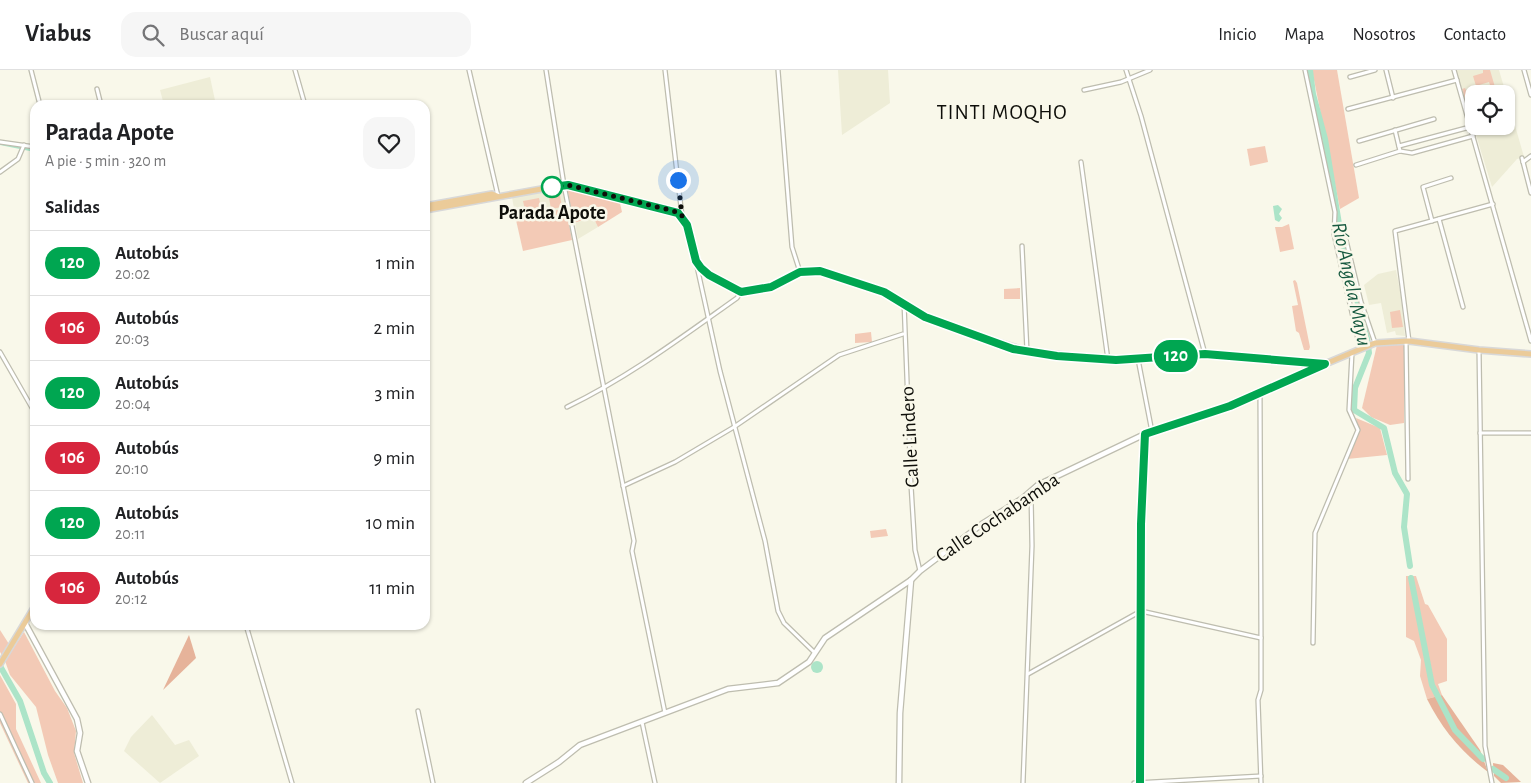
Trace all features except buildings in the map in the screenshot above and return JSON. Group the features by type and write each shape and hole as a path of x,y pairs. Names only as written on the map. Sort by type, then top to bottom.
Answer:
{"main road":[{"path":"430,209 492,194 498,196 564,185 674,211 682,216 687,225 696,261 709,275 741,292 771,287 800,272 820,271 884,292 904,302 925,317 954,329 1027,351 1108,360 1205,354 1325,364"},
{"path":"430,205 459,202"},
{"name":"Calle Cochabamba","path":"1325,364 1371,344 1408,341 1531,354"},
{"path":"1304,362 1307,372"},
{"path":"0,664 29,616"}],"street":[{"path":"31,70 39,100"},
{"path":"295,70 304,100"},
{"path":"470,70 498,196"},
{"path":"546,70 564,185 602,390 634,541 632,551 665,714"},
{"path":"665,70 682,216"},
{"path":"778,70 792,247 800,272"},
{"path":"1126,70 1141,116 1205,354"},
{"path":"1084,90 1128,79 1150,70"},
{"path":"1304,70 1335,212 1334,234 1360,348"},
{"path":"1350,77 1375,70"},
{"path":"1386,70 1393,98"},
{"path":"1454,70 1465,110"},
{"path":"1524,70 1531,95"},
{"path":"1348,109 1456,80"},
{"path":"97,90 100,100"},
{"path":"1359,141 1434,119"},
{"path":"1399,146 1465,128"},
{"path":"1395,130 1400,151"},
{"path":"1356,165 1400,151 1412,153 1473,136 1531,341"},
{"path":"0,142 30,146"},
{"path":"0,172 18,159 24,145"},
{"path":"1522,163 1531,156"},
{"path":"1520,158 1531,193"},
{"path":"1081,162 1108,360"},
{"path":"1432,221 1423,186 1451,178"},
{"path":"1408,479 1408,341 1395,232 1493,204"},
{"path":"1439,219 1463,307"},
{"path":"1346,240 1371,344"},
{"path":"1022,246 1027,351"},
{"path":"696,261 734,427 765,541 778,611 784,623 815,653"},
{"path":"567,407 602,390 650,360 737,298 741,292"},
{"name":"Calle Lindero","path":"904,302 903,334 916,550 920,571"},
{"path":"623,486 666,467 734,427 839,355 903,334"},
{"path":"1479,350 1485,746 1492,783"},
{"path":"0,352 30,403"},
{"path":"1313,643 1315,533 1358,430 1349,410 1352,353"},
{"path":"1138,359 1152,432"},
{"name":"Calle Cochabamba","path":"526,783 559,762 580,745 728,689 778,683 804,667 824,638 911,580 982,524 1046,481 1145,434 1204,416 1260,395 1325,364"},
{"path":"1260,395 1262,638 1258,700 1261,783"},
{"path":"1480,433 1531,433"},
{"path":"1140,782 1141,524 1145,434"},
{"path":"1023,783 1032,546 1031,492"},
{"path":"899,783 900,713 911,580"},
{"path":"1027,674 1141,611 1262,638"},
{"path":"25,623 77,719 80,733 77,751 88,783"},
{"path":"247,630 292,783"},
{"path":"418,712 433,783"},
{"path":"0,714 32,783"},
{"path":"642,722 655,783"},
{"path":"1134,783 1261,776"}],"shaded area":[{"path":"838,70 888,70 890,103 842,135"},
{"path":"1312,70 1337,70 1359,198 1340,209"},
{"path":"1456,70 1499,70 1503,85 1465,85 1465,99"},
{"path":"1483,70 1490,70 1494,85 1490,85 1489,82 1476,85 1473,76 1483,73"},
{"path":"210,77 215,100 163,100 160,90"},
{"path":"1465,88 1465,99 1462,89"},
{"path":"1515,126 1524,157 1517,159 1492,187 1476,135 1515,135"},
{"path":"1265,146 1268,162 1250,166 1247,149"},
{"path":"567,187 619,199 622,212 598,227 593,217 574,223"},
{"path":"562,188 566,208 516,220 512,197"},
{"path":"559,190 562,207 551,209 548,192"},
{"path":"539,198 541,207 525,210 523,201"},
{"path":"1278,205 1282,209 1279,214 1282,218 1279,222 1275,220 1273,206"},
{"path":"566,208 572,240 523,251 516,220"},
{"path":"593,217 598,227 578,239 575,223"},
{"path":"1289,224 1294,249 1280,252 1275,227"},
{"path":"1396,270 1405,336 1396,335 1395,331 1387,333 1381,303 1369,305 1364,285 1378,274"},
{"path":"1295,280 1310,347 1309,350 1304,350 1299,333 1296,331 1292,306 1298,305 1293,281"},
{"path":"1020,288 1020,299 1004,299 1004,289"},
{"path":"1400,310 1403,327 1392,328 1390,312"},
{"path":"871,332 872,342 855,343 855,334"},
{"path":"1404,344 1404,423 1390,425 1371,417 1362,408 1377,345"},
{"path":"1356,418 1380,428 1387,455 1347,459 1359,431"},
{"path":"886,529 888,536 871,538 870,531"},
{"path":"1406,576 1416,576 1425,604 1428,605 1447,639 1447,681 1438,684 1442,695 1427,699 1420,676 1421,660 1414,641 1406,637"},
{"path":"0,630 9,644 2,655 0,652"},
{"path":"24,632 55,691 67,708 76,731 74,753 83,783 58,783 48,755 36,707 10,675 5,661"},
{"path":"189,635 196,658 163,690"},
{"path":"815,661 819,661 823,667 819,673 815,673 811,669 811,665"},
{"path":"0,675 16,704 16,729 41,783 28,783 0,723"},
{"path":"1442,695 1480,750 1488,772 1461,748 1446,730 1427,699"},
{"path":"152,715 175,745 189,740 199,756 160,783 124,751 131,737"},
{"path":"1493,763 1503,765 1521,782 1501,783 1494,776"}],"waterway":[{"name":"Río Angela Mayu","path":"1310,70 1313,94 1325,139 1342,242 1367,338 1369,353 1355,388 1354,410 1384,428 1395,473 1407,494 1404,527 1410,566"},
{"path":"0,143 30,149"},
{"name":"Río Angela Mayu","path":"1411,578 1432,685 1455,730 1483,759"},
{"path":"0,666 20,701 44,773 50,783"},
{"name":"Río Angela Mayu","path":"1493,769 1506,778"}],"bus line":[{"name":"120","path":"552,187 568,185 678,213 687,225 696,261 701,268 709,275 741,292 755,292 771,287 800,272 820,271 884,292 925,317 1013,349 1057,356 1116,360 1205,354 1325,364 1260,395 1204,416 1145,434 1141,524 1140,783"}],"place":[{"name":"Parada Apote","path":"552,187"}],"district":[{"name":"TINTI MOQHO","path":"1002,112"}],"route":[{"path":"552,187 568,185 674,211 682,216 678,180"}]}
